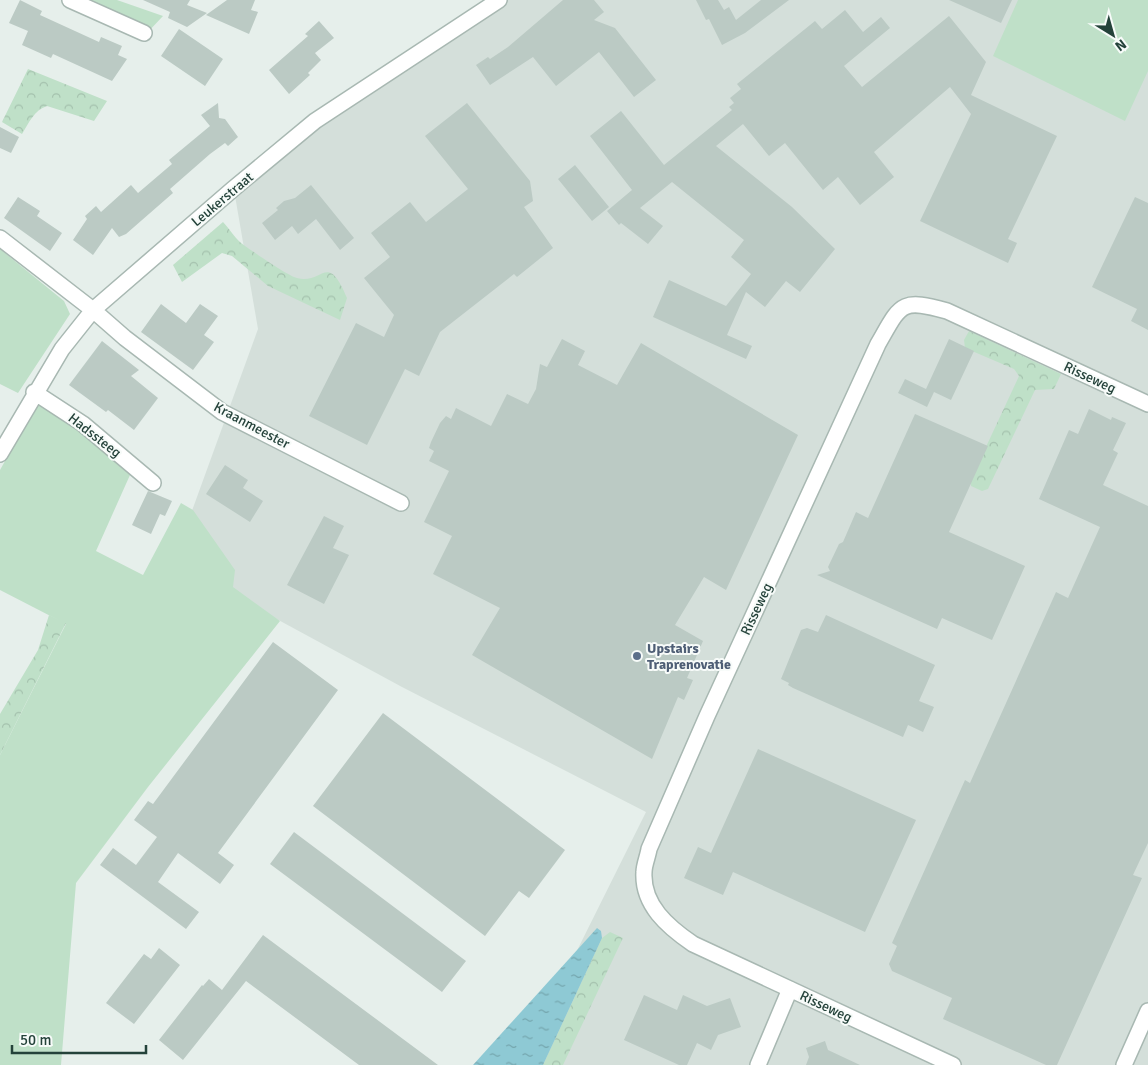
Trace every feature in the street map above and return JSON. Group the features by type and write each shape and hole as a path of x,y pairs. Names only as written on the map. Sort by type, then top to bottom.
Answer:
{"street":[{"path":"70,0 144,33"},
{"name":"Leukerstraat","path":"0,454 34,392 62,349 93,310 232,189 315,121 498,0"},
{"name":"Kraanmeester","path":"0,238 93,310 125,338 222,412 401,503"},
{"name":"Risseweg","path":"953,1065 693,944 669,928 649,902 644,872 650,849 711,707 878,344 898,310 918,303 947,311 1148,404"},
{"name":"Hadssteeg","path":"34,392 84,424 153,483"},
{"path":"758,1065 790,989"},
{"path":"1124,1065 1148,1011"}],"shaded area":[{"path":"496,0 1148,0 1148,1065 520,1065 646,812 402,687 173,563 258,329 234,190"}],"green space":[{"path":"78,0 117,0 163,16 147,33"},
{"path":"1018,0 1148,0 1148,71 1125,121 993,56"},
{"path":"28,69 107,101 94,121 47,106 35,114 22,134 2,122"},
{"path":"223,222 241,243 292,276 306,279 329,272 334,276 347,298 340,320 268,286 232,256 222,253 182,282 173,265"},
{"path":"0,249 64,301 70,314 18,393 0,384"},
{"path":"969,331 1061,374 1054,389 1035,390 988,489 982,491 971,486 971,479 1019,376 1014,369 965,348 964,340"},
{"path":"38,402 70,423 130,475 96,551 143,575 181,503 193,510 235,570 233,587 280,621 148,787 76,883 61,1065 0,1065 0,755 66,624 0,590 0,470"},
{"path":"49,615 66,623 0,755 0,714 38,650"},
{"path":"610,932 623,938 563,1065 543,1065 602,938"}],"water":[{"path":"597,928 601,931 602,938 543,1065 473,1065"}],"building":[{"path":"20,0 42,11 40,15 99,42 101,37 122,46 118,55 127,59 112,81 53,54 51,58 22,45 28,31 9,23"},
{"path":"143,0 190,0 187,5 207,13 187,27 168,18 170,12"},
{"path":"227,0 255,0 251,10 258,12 249,34 206,15"},
{"path":"563,0 594,0 604,12 594,20 615,28 656,80 634,97 599,52 556,86 533,57 490,85 476,65 488,57 490,59 508,47"},
{"path":"696,0 718,0 724,10 729,7 736,20 761,0 789,0 745,33 722,45 709,19 706,20"},
{"path":"949,0 1012,0 1001,23"},
{"path":"845,10 863,32 881,17 890,28 844,66 862,87 949,16 986,62 971,95 1057,136 1008,239 1017,243 1008,263 920,221 971,114 950,87 874,152 894,177 860,205 838,177 823,190 785,143 769,156 743,124 716,146 792,207 835,249 800,292 786,281 765,307 746,292 727,335 752,346 746,359 653,317 669,280 726,306 751,274 731,257 744,240 672,182 640,208 663,226 648,244 621,223 619,225 607,211 632,190 590,136 621,111 664,165 732,110 729,107 734,103 730,98 741,89 737,84 815,21 822,29"},
{"path":"319,21 334,38 315,53 321,60 308,73 310,75 289,94 269,70 308,36 305,34"},
{"path":"179,29 223,59 205,86 161,56"},
{"path":"218,103 219,118 225,119 238,137 228,146 225,143 210,154 170,189 173,193 126,234 119,237 112,228 93,255 73,240 87,219 85,216 96,206 101,212 131,185 138,193 172,164 169,160 210,126 201,115"},
{"path":"467,103 530,181 533,201 524,207 553,248 517,277 514,274 440,332 419,376 405,369 367,445 309,416 356,323 384,337 394,315 364,278 390,257 371,233 410,202 426,222 468,189 425,136"},
{"path":"0,127 19,137 11,153 0,148"},
{"path":"575,165 609,207 592,221 558,179"},
{"path":"311,185 354,238 340,250 316,219 298,234 292,226 275,240 262,223 278,210 276,208 284,201 295,198"},
{"path":"18,197 40,211 37,216 62,233 50,251 4,218"},
{"path":"1135,197 1148,203 1148,330 1131,321 1137,309 1092,287"},
{"path":"161,304 186,323 200,304 218,316 204,335 214,342 193,370 141,332"},
{"path":"562,339 585,351 578,365 617,385 641,343 798,435 726,590 704,577 675,625 703,641 687,678 693,680 684,700 678,697 652,759 472,655 500,608 433,574 452,536 424,522 449,471 429,461 434,451 429,448 440,423 446,416 451,419 456,408 491,426 507,394 528,404 536,389 540,364 547,367"},
{"path":"949,339 974,351 951,400 934,392 927,407 898,393 905,379 926,389"},
{"path":"102,341 139,370 131,376 158,398 134,430 108,410 106,412 69,385"},
{"path":"1089,409 1111,420 1112,417 1126,423 1113,450 1118,453 1103,485 1148,506 1148,843 1133,875 1142,878 1057,1065 1046,1065 943,1019 952,998 892,971 889,964 897,946 892,943 965,780 970,783 1056,592 1068,598 1100,527 1039,499 1069,430 1078,434"},
{"path":"915,414 988,446 949,532 1025,566 992,640 942,618 937,629 817,575 830,571 828,567 839,544 843,542 856,512 868,518"},
{"path":"225,465 248,480 243,488 263,501 250,522 206,494"},
{"path":"148,491 172,501 165,516 160,514 151,534 132,525"},
{"path":"324,516 344,526 333,548 349,555 324,604 287,585"},
{"path":"826,615 935,665 919,701 934,707 923,732 908,725 903,737 793,688 788,685 789,683 781,679 801,630 807,628 818,632"},
{"path":"273,642 338,690 218,853 234,865 220,884 178,853 158,882 199,912 186,929 100,865 113,848 136,865 157,837 134,820 148,801 153,804"},
{"path":"383,713 565,850 529,898 519,891 485,936 313,806"},
{"path":"758,749 916,820 865,932 733,872 723,895 684,878 698,847 711,853"},
{"path":"294,832 466,961 442,992 270,864"},
{"path":"263,935 438,1065 359,1065 246,981 183,1060 159,1040 202,985 209,979 222,990"},
{"path":"159,948 180,965 134,1024 106,1003 144,954 151,959"},
{"path":"644,995 677,1010 683,995 707,1006 730,998 741,1027 718,1035 711,1050 697,1043 687,1065 679,1065 624,1040"},
{"path":"825,1041 828,1050 860,1065 806,1065 809,1057 806,1048"}],"place":[{"name":"Upstairs Traprenovatie","path":"637,656"}]}
